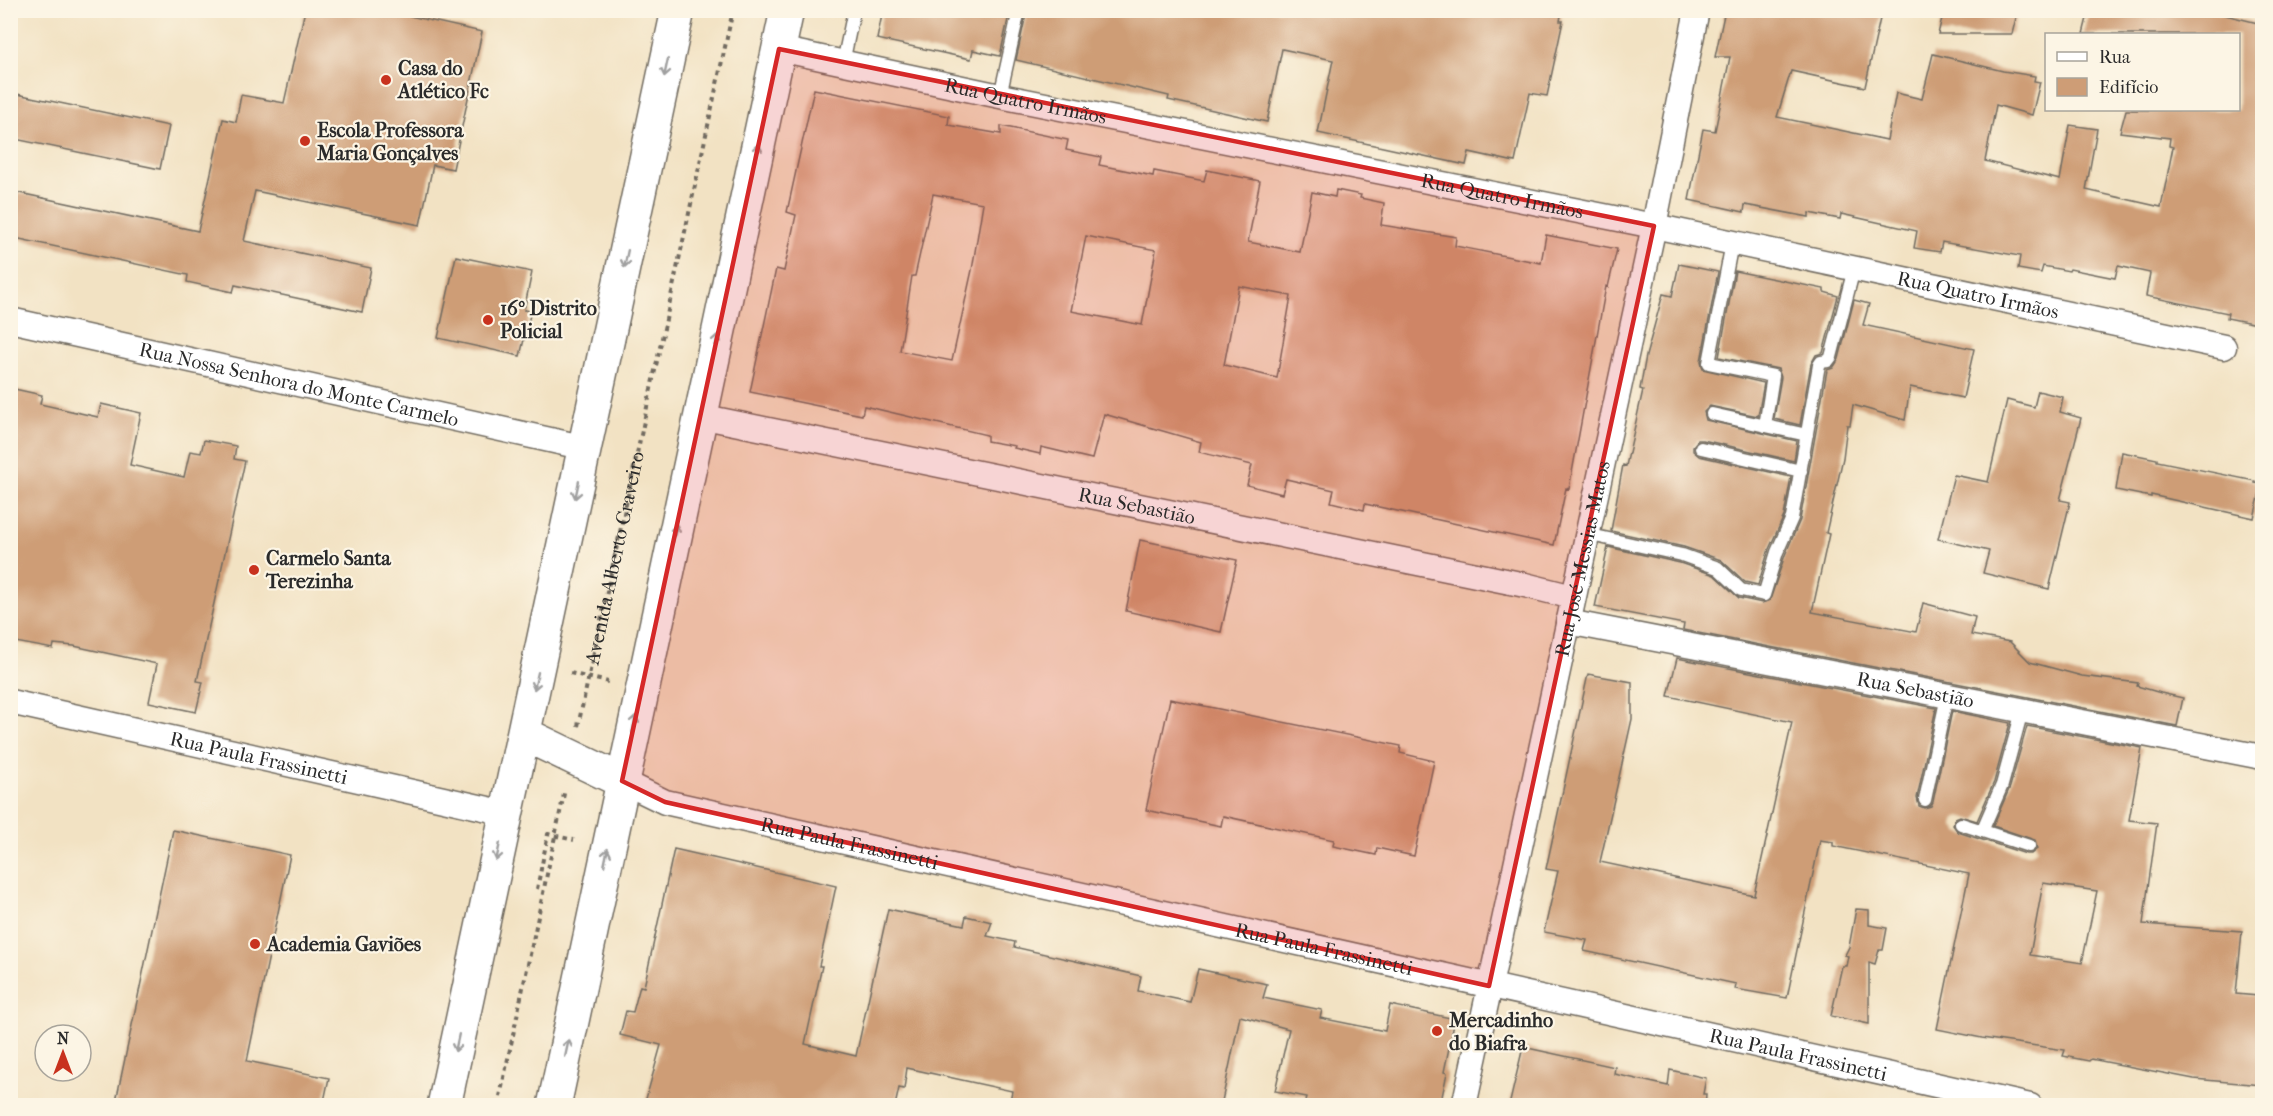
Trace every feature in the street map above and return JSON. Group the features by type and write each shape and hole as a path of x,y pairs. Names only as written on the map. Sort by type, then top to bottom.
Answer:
{"main road":[{"path":"444,1106 678,10"},
{"path":"554,1106 787,10"},
{"path":"524,734 622,781"}],"street":[{"name":"Rua José Messias Matos","path":"1464,1106 1654,226 1697,10"},
{"name":"Rua Quatro Irmãos","path":"779,50 1654,226 2224,347"},
{"name":"Rua Nossa Senhora do Monte Carmelo","path":"10,320 586,448"},
{"name":"Rua Sebastião","path":"700,416 1514,582 1573,597"},
{"name":"Rua Sebastião","path":"1568,622 2262,757"},
{"name":"Rua Paula Frassinetti","path":"10,702 506,813"},
{"name":"Rua Paula Frassinetti","path":"622,781 665,802 2030,1106"}],"lane":[{"path":"843,63 854,10"},
{"path":"1000,96 1019,10"},
{"path":"1732,243 1709,363 1773,376 1765,426"},
{"path":"1586,534 1682,555 1718,568 1741,590 1764,595 1777,552 1792,518 1819,365 1831,357 1854,269"},
{"path":"1712,414 1807,435"},
{"path":"1701,448 1801,471"},
{"path":"1925,800 1947,696"},
{"path":"1982,831 2002,785 2022,711"},
{"path":"1962,824 2029,846"}],"path":[{"name":"Avenida Alberto Craveiro","path":"498,1106 733,10"},
{"path":"570,674 608,682"},
{"path":"537,889 548,834 574,840"}],"highlighted area":[{"path":"779,49 1654,226 1489,986 665,802 622,781"}],"building":[{"path":"305,10 383,10 482,32 453,169 433,165 420,225 255,191 244,241 371,268 362,312 235,285 233,292 187,282 188,275 10,237 10,191 198,231 223,119 236,122 241,95 284,103"},
{"path":"883,10 1010,10 1000,56 973,50 971,59 877,39"},
{"path":"1027,10 1562,10 1560,21 1563,21 1547,96 1530,93 1515,162 1469,152 1466,165 1318,133 1333,60 1282,49 1267,122 1168,100 1169,96 1016,60"},
{"path":"1725,10 1862,10 1881,14 1865,87 1791,71 1777,117 1887,140 1896,93 1922,99 1933,54 2003,71 2035,76 2034,81 2040,82 2032,115 1996,105 1985,161 2060,180 2070,125 2097,129 2086,190 2161,207 2173,147 2169,146 2170,138 2120,132 2126,111 2240,111 2240,33 2083,33 2089,10 2205,10 2262,24 2262,325 2227,318 2228,313 2146,296 2150,273 2118,266 2115,278 2043,266 2041,273 2018,269 2020,256 1942,242 1940,252 1914,248 1917,231 1841,214 1840,219 1809,213 1809,217 1745,205 1744,212 1689,200 1703,129 1715,131 1730,57 1715,57"},
{"path":"1944,10 2018,10 2012,34 1938,34"},
{"path":"814,89 949,116 948,125 1001,134 1001,126 1068,140 1066,150 1101,157 1099,165 1153,176 1154,171 1204,181 1207,170 1260,181 1248,242 1300,252 1312,192 1335,197 1336,190 1384,203 1381,225 1456,237 1455,246 1541,263 1546,235 1617,249 1608,287 1606,286 1569,489 1566,488 1554,545 1365,504 1364,510 1331,502 1334,490 1286,479 1282,494 1247,485 1252,465 1199,452 1201,442 1104,414 1092,459 1041,447 1040,454 1014,448 1015,446 987,441 987,435 864,406 862,415 750,392 776,269 784,271 796,215 787,212","holes":["933,194 983,203 972,270 952,361 900,351 912,276 915,276","1086,236 1156,250 1142,325 1071,311","1239,286 1291,296 1277,378 1224,365"]},
{"path":"17,94 169,126 160,169 10,138 10,126"},
{"path":"456,256 532,272 524,310 531,311 520,356 438,338"},
{"path":"1679,264 1718,272 1701,361 1703,369 1764,383 1758,416 1710,406 1704,412 1706,420 1797,441 1794,461 1703,440 1698,440 1693,446 1693,451 1699,456 1791,477 1784,516 1769,549 1758,585 1745,582 1721,560 1684,547 1611,531 1623,465 1626,466 1643,390 1640,389 1646,356 1663,294 1672,296"},
{"path":"1735,271 1824,289 1824,292 1838,296 1823,353 1816,355 1811,364 1800,425 1774,419 1781,377 1778,369 1719,357"},
{"path":"1854,300 1869,304 1863,325 1974,349 1963,398 1910,387 1905,420 1853,405 1850,425 1847,425 1843,458 1826,533 1829,534 1812,612 1916,632 1923,603 1975,617 1971,635 2010,642 2030,662 2082,676 2138,683 2137,686 2183,698 2177,726 1683,630 1684,624 1595,607 1608,547 1680,563 1714,575 1739,598 1762,603 1770,600 1800,520 1827,370 1833,368 1839,359"},
{"path":"10,388 42,395 40,404 98,417 101,404 141,413 130,465 184,477 190,451 201,453 204,440 236,446 234,459 245,461 197,681 203,682 196,712 149,702 157,664 74,646 54,644 53,649 10,641"},
{"path":"2038,391 2063,397 2060,412 2081,418 2060,500 2070,502 2049,589 1983,573 1989,551 1938,539 1954,475 1988,482 2007,400 2034,407"},
{"path":"2122,452 2262,484 2254,518 2151,495 2151,497 2116,490"},
{"path":"1140,540 1237,560 1221,632 1126,611"},
{"path":"1677,658 1936,708 1917,798 1919,806 1924,808 1931,806 1933,802 1952,711 2010,723 1994,782 1977,821 1960,816 1955,818 1953,825 1958,832 2026,854 2031,854 2037,849 2035,840 1993,826 2010,787 2027,726 2142,748 2129,820 2157,823 2143,924 2242,931 2236,994 2258,996 2258,1000 2262,1001 2262,1085 2194,1079 2091,1059 2089,1061 2063,1056 2065,1050 1937,1029 1969,874 1833,846 1833,842 1820,840 1787,998 1735,989 1736,984 1584,951 1587,940 1544,932 1558,871 1546,869 1588,674 1632,682 1632,719 1600,862 1754,895 1792,722 1668,696","holes":["2043,883 2097,891 2082,963 2030,955"]},
{"path":"1170,699 1401,746 1400,753 1434,761 1414,856 1377,848 1376,855 1333,846 1334,840 1223,816 1221,826 1146,810"},
{"path":"173,830 290,855 247,1061 329,1078 323,1106 115,1106"},
{"path":"674,849 836,886 805,1044 856,1056 888,909 964,925 966,916 992,922 987,936 1015,942 1014,947 1141,976 1138,991 1190,1002 1198,969 1267,984 1263,998 1322,1010 1320,1018 1385,1031 1390,1005 1455,1019 1444,1072 1447,1073 1440,1106 1305,1106 1307,1097 1275,1091 1289,1029 1240,1016 1221,1106 1009,1106 1012,1091 907,1068 904,1089 899,1088 895,1106 644,1106 661,1045 620,1035 626,1011 633,1012 640,986 644,987"},
{"path":"1856,909 1869,910 1869,925 1887,928 1883,950 1879,950 1875,964 1869,962 1869,1024 1831,1016 1842,966 1846,966 1848,956 1845,955 1849,947"},
{"path":"1523,1047 1615,1067 1614,1074 1668,1086 1670,1070 1706,1078 1703,1094 1706,1094 1705,1106 1509,1106"}],"place":[{"name":"Casa do Atlético Fc","path":"386,80"},
{"name":"Escola Professora Maria Gonçalves","path":"305,141"},
{"name":"16º Distrito Policial","path":"488,320"},
{"name":"Carmelo Santa Terezinha","path":"254,570"},
{"name":"Academia Gaviões","path":"255,944"},
{"name":"Mercadinho do Biafra","path":"1437,1031"}]}
